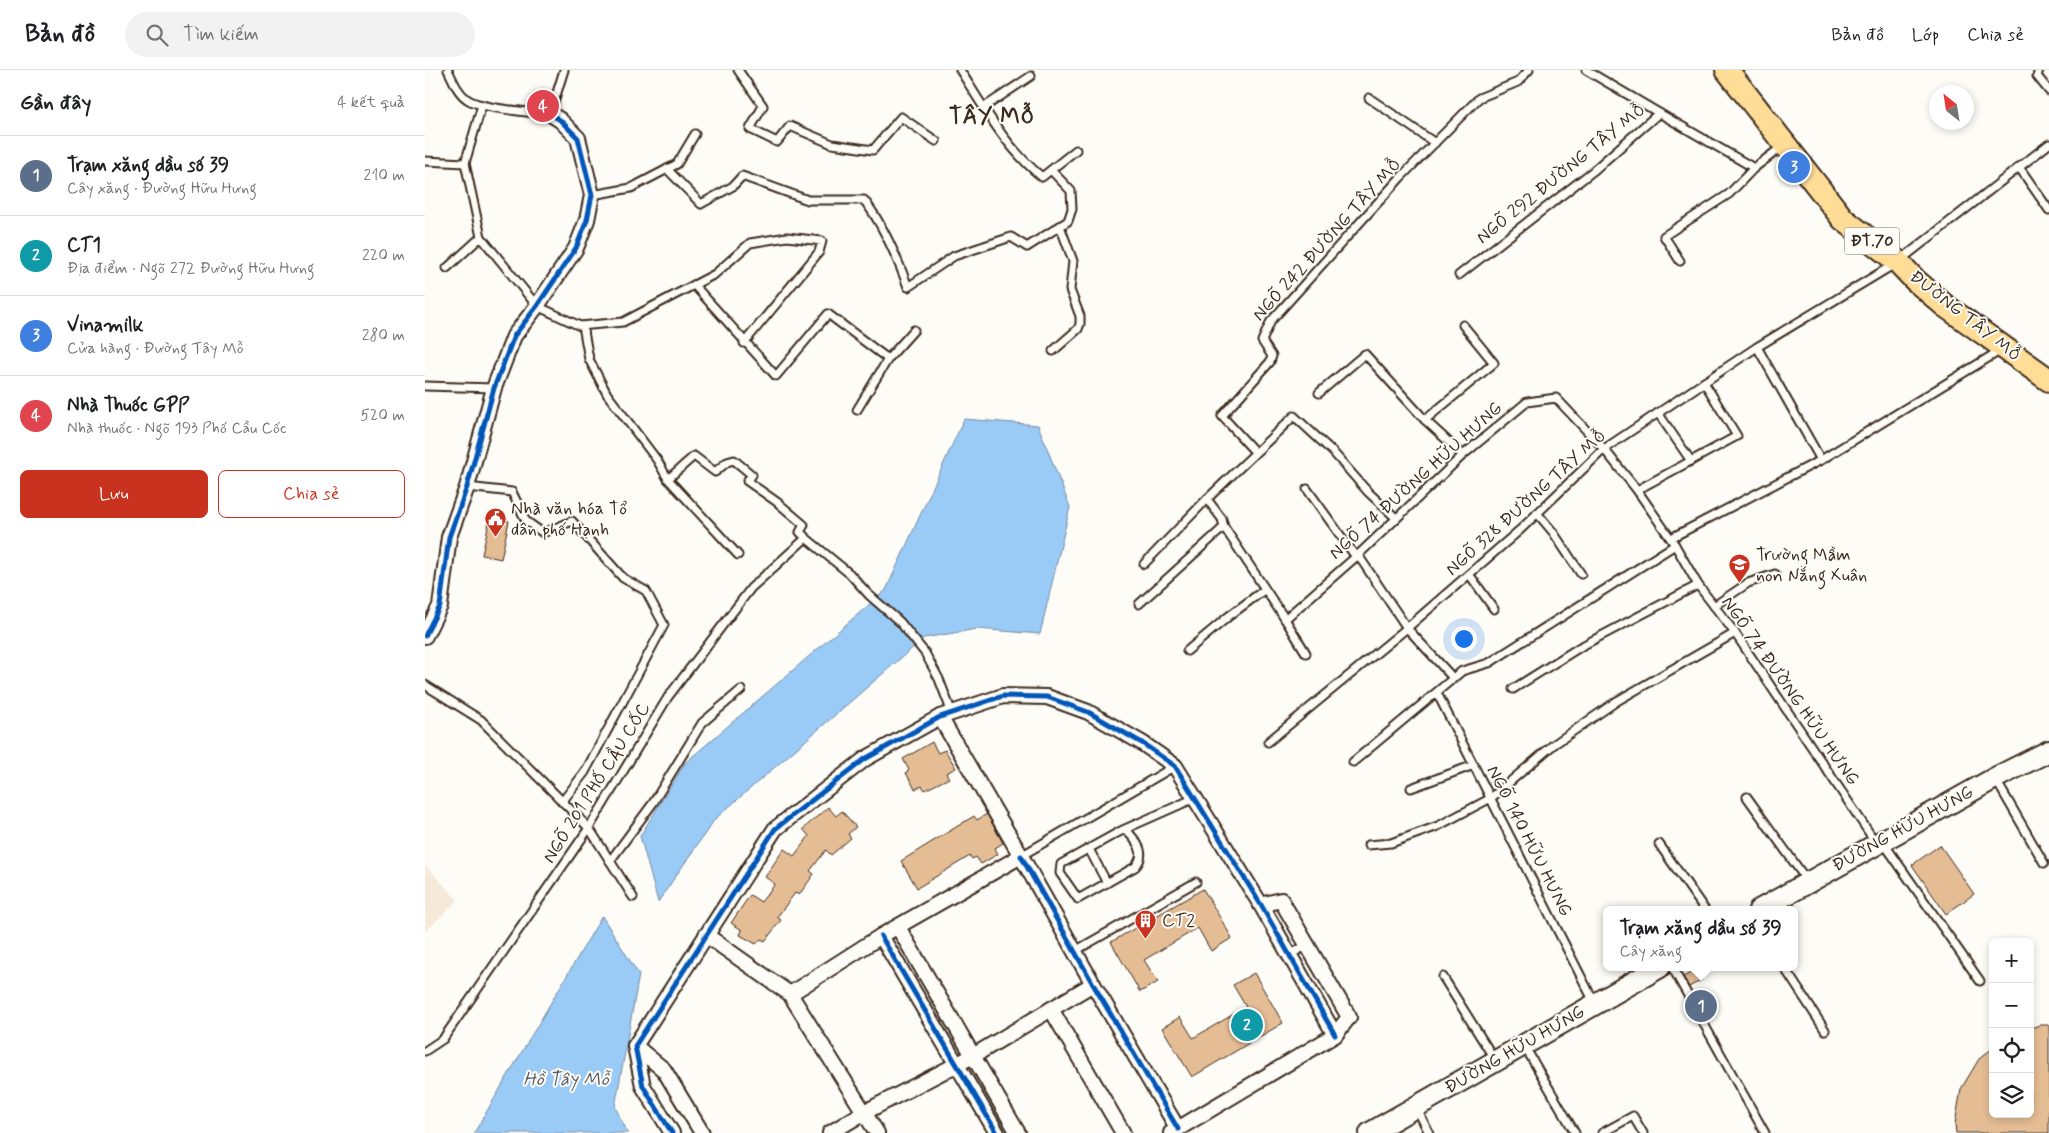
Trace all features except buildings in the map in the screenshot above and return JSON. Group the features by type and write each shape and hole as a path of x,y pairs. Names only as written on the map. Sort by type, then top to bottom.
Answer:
{"main road":[{"name":"ĐƯỜNG TÂY MỖ","path":"1727,70 1843,219 1897,262 1944,305 2049,380"},
{"name":"ĐƯỜNG HỮU HƯNG","path":"1766,906 1995,778 2049,751"},
{"name":"ĐƯỜNG HỮU HƯNG","path":"1370,1133 1653,971"}],"street":[{"path":"425,636 440,606 449,536 467,487 494,388 514,336 537,306 576,248 587,220 592,195 578,138 560,120 551,115"},
{"path":"672,1133 643,1086 635,1046 775,829 865,759 946,715 1003,696 1047,697 1088,712 1142,743 1175,766 1261,905 1335,1035"},
{"path":"946,715 1021,856 1174,1131 1335,1035 1349,1017 1281,900 1261,905"},
{"path":"790,994 881,936 1021,856"},
{"path":"898,927 1017,1133"},
{"path":"705,935 790,994 877,1133"},
{"path":"881,936 997,1133"},
{"path":"830,1133 865,1112 973,1056 1093,984"},
{"path":"1051,1009 1123,1133"},
{"path":"635,1046 665,1070 702,1133"}],"lane":[{"path":"448,70 459,91 468,101 482,105 551,115 564,70"},
{"path":"739,70 763,106 750,129 777,142 790,126 832,144 873,150 901,118 936,141"},
{"path":"960,70 983,108 1009,144 1043,177 1076,150"},
{"name":"NGÕ 242 ĐƯỜNG TÂY MỖ","path":"1255,452 1222,416 1270,362 1272,356 1262,340 1271,321 1479,98 1518,82 1529,70"},
{"path":"1586,70 1659,113"},
{"path":"2039,70 2037,76 2049,91"},
{"path":"983,108 1031,76"},
{"path":"1369,98 1435,143"},
{"path":"482,105 465,163 481,236 537,306 580,326 623,322 715,274 750,243 787,237 822,240 819,252 744,343"},
{"name":"NGÕ 292 ĐƯỜNG TÂY MỖ","path":"1459,275 1593,171 1659,113 1754,168"},
{"path":"592,195 631,188 677,164 695,134"},
{"path":"1680,261 1664,236 1729,194 1754,168 1785,144"},
{"name":"NGÕ 328 ĐƯỜNG TÂY MỖ","path":"1268,742 1407,628 1469,574 1604,449 1757,347 1897,262 2049,144"},
{"path":"425,161 465,163"},
{"path":"2019,167 2049,210"},
{"path":"667,169 701,204 733,186 741,176 808,200 865,200 901,268 908,287 954,256 1011,237 1027,247 1068,221 1072,209 1071,191 1051,170"},
{"path":"1053,351 1078,329 1080,324 1080,316 1069,290 1073,261 1059,226"},
{"path":"447,268 481,236"},
{"path":"694,285 744,343 776,376 828,314 888,360"},
{"path":"1425,420 1494,363 1463,324"},
{"path":"583,326 589,360 607,394 657,460 667,479 738,555"},
{"path":"857,410 888,360 914,330"},
{"path":"1757,347 1821,460"},
{"path":"1353,762 1462,671 1489,663 1673,542 1821,460 2005,348"},
{"path":"1319,393 1365,354 1425,420 1463,455"},
{"path":"1637,490 1737,436 1704,382"},
{"path":"425,386 494,388"},
{"name":"NGÕ 74 ĐƯỜNG HỮU HƯNG","path":"1285,619 1357,556 1463,455 1527,402 1555,398 1604,449 1637,490 1673,542 1698,584 1735,633 1879,842 1981,981"},
{"path":"1658,413 1691,460"},
{"path":"1144,564 1207,499 1294,416 1333,452 1368,492 1396,518"},
{"path":"667,479 694,456 715,472 727,462 734,460 752,475 747,481 777,502 804,525 800,532 850,574 869,595 901,622 925,653 939,679 946,715"},
{"path":"467,487 512,492 527,521 543,533 572,520 623,578 647,590 664,625 585,772 562,802"},
{"path":"1307,488 1407,628 1453,678"},
{"path":"1207,499 1222,519 1224,527 1306,653"},
{"path":"1537,513 1553,532 1581,574"},
{"path":"1139,604 1224,527"},
{"name":"NGÕ 201 PHỐ CẦU CỐC","path":"425,1052 443,1039 589,828 669,697 751,588 806,538"},
{"path":"1469,574 1494,610"},
{"path":"1714,606 1748,583 1775,574"},
{"path":"1513,689 1580,647 1698,584"},
{"path":"1187,651 1264,590"},
{"path":"1368,845 1391,844 1429,829 1491,798 1553,745 1601,712 1735,633"},
{"path":"425,684 481,720 589,828 633,897"},
{"path":"610,861 653,803 702,723 741,690"},
{"name":"NGÕ 140 HỮU HƯNG","path":"1437,692 1595,1004"},
{"path":"1411,788 1474,765"},
{"path":"1021,856 1175,766"},
{"path":"1995,778 2044,863"},
{"path":"1747,797 1808,882"},
{"path":"1125,829 1135,839 1141,849 1140,862 1135,867 1078,899 1060,873 1061,864 1125,829 1195,798"},
{"path":"1659,844 1702,906"},
{"path":"1089,849 1107,883"},
{"path":"1075,951 1196,882"},
{"path":"1290,955 1308,944"},
{"path":"1674,971 1765,1133"},
{"path":"1787,971 1825,1030"},
{"path":"1443,977 1495,1061"},
{"path":"1524,1044 1575,1133"},
{"path":"1416,1107 1429,1133"},
{"path":"1602,1133 1633,1116 1643,1133"}],"shaded area":[{"path":"425,865 458,900 425,932"}],"water":[{"path":"964,419 1038,425 1070,507 1040,634 977,629 924,638 715,819 658,902 640,836 685,763 886,590"},
{"name":"Hồ Tây Mỗ","path":"602,916 639,975 615,1107 628,1133 474,1133"}],"cycle path":[{"path":"425,636 440,606 449,537 467,487 494,388 514,336 537,306 576,248 587,220 592,195 578,138 560,120 552,115"},
{"path":"672,1133 643,1086 635,1046 775,829 865,759 940,717 1003,696 1047,697 1088,712 1142,743 1175,766 1261,905 1335,1035"},
{"path":"1021,856 1178,1129"},
{"path":"881,936 997,1133"}],"place":[{"name":"Nhà Thuốc GPP","path":"543,106"},
{"name":"Vinamilk","path":"1794,167"},
{"name":"Nhà văn hóa Tổ dân phố Hạnh","path":"495,538"},
{"name":"Trường Mầm non Nắng Xuân","path":"1740,584"},
{"name":"CT2","path":"1146,940"},
{"name":"Trạm xăng dầu số 39","path":"1701,1006"},
{"name":"CT1","path":"1247,1025"}],"district":[{"name":"TÂY MỖ","path":"992,117"}]}
